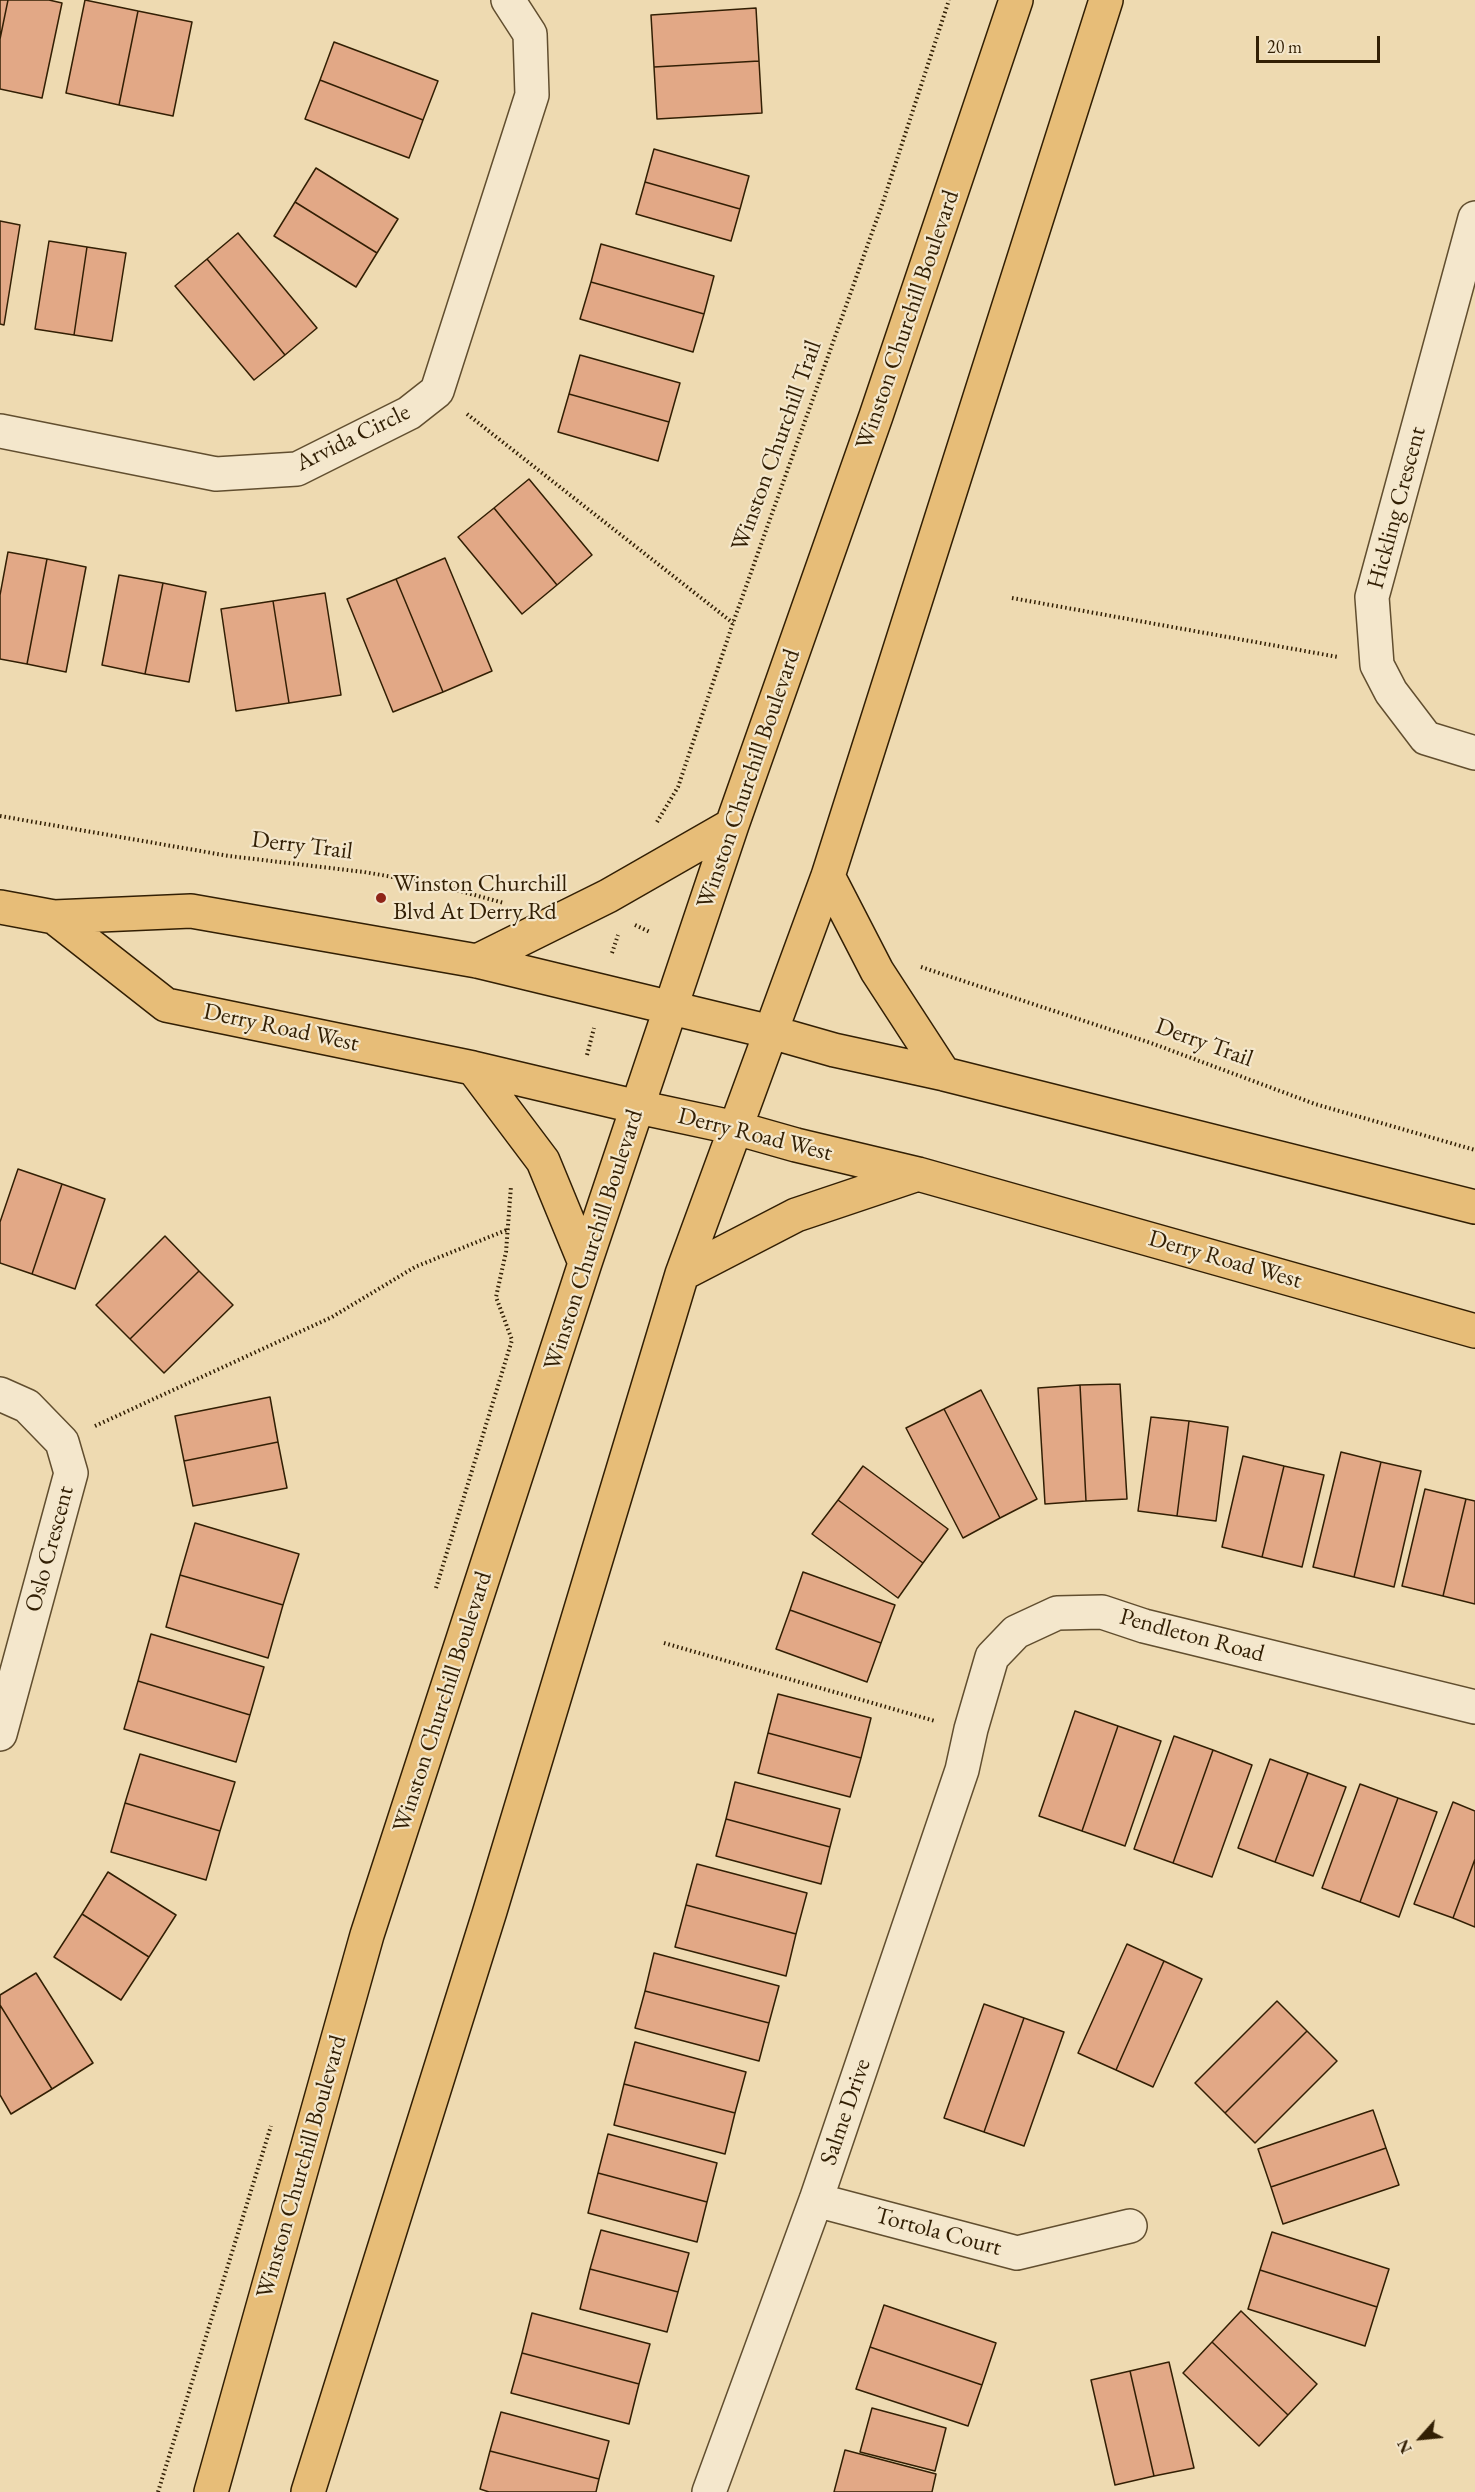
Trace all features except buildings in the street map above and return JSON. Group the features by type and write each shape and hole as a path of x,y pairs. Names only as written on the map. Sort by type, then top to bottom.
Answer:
{"main road":[{"name":"Winston Churchill Boulevard","path":"211,2492 367,1935 585,1263 732,825 876,416 1016,0"},
{"path":"308,2492 486,1923 682,1274 828,876 1106,0"},
{"path":"477,961 608,896 732,825"},
{"path":"828,876 877,971 944,1074"},
{"name":"Derry Road West","path":"0,908 54,917 191,911 477,961 670,1010 771,1032 834,1050 944,1074 1475,1207"},
{"name":"Derry Road West","path":"54,917 166,1005 473,1068 736,1128 918,1174 1475,1331"},
{"path":"473,1068 543,1161 585,1263"},
{"path":"682,1274 796,1215 918,1174"}],"street":[{"name":"Arvida Circle","path":"0,431 216,474 297,469 409,413 437,391 532,95 530,34 508,0"},
{"name":"Hickling Crescent","path":"1475,218 1372,597 1377,665 1391,692 1426,738 1475,753"},
{"name":"Oslo Crescent","path":"0,1394 27,1406 62,1442 71,1473 0,1734"},
{"name":"Pendleton Road","path":"971,1729 992,1658 1016,1632 1057,1613 1102,1612 1144,1626 1475,1707"},
{"name":"Salme Drive","path":"709,2492 816,2200 963,1770 971,1729"},
{"name":"Tortola Court","path":"816,2200 1017,2253 1130,2226"}],"path":[{"name":"Winston Churchill Trail","path":"652,830 678,787 733,623 879,213 949,0"},
{"path":"437,391 733,623"},
{"path":"1012,598 1377,665"},
{"name":"Derry Trail","path":"0,816 229,856 364,872 435,884 493,902 513,904"},
{"path":"577,1092 614,945"},
{"name":"Derry Trail","path":"921,968 1151,1043 1315,1104 1475,1150"},
{"path":"62,1442 332,1317 415,1267 509,1229"},
{"path":"664,1643 910,1716 971,1729"}],"place":[{"name":"Winston Churchill Blvd At Derry Rd","path":"381,898"}]}
